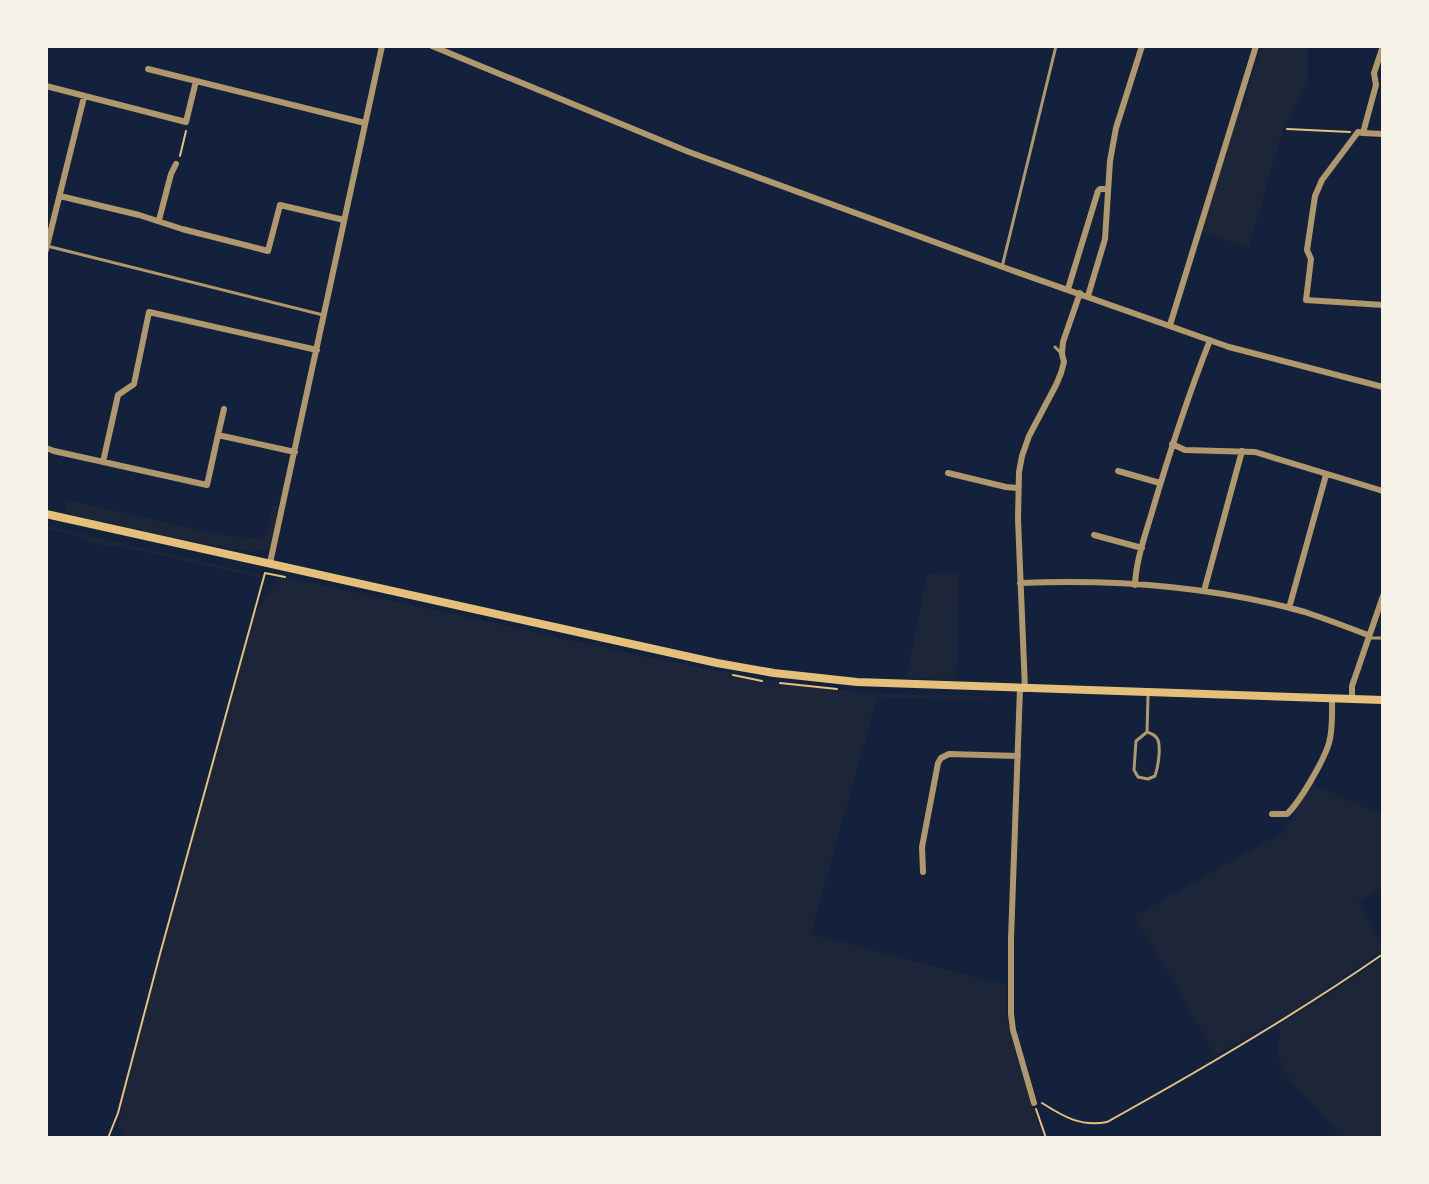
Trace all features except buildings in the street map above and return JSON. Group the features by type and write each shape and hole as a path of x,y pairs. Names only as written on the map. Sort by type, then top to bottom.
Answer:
{"main road":[{"path":"46,514 703,660 774,673 857,682 1383,700"}],"street":[{"path":"270,563 382,46"},
{"path":"432,46 689,152 1002,267 1229,347 1383,387"},
{"path":"1088,296 1105,239 1110,161 1116,128 1142,46"},
{"path":"1170,325 1256,46"},
{"path":"1383,46 1374,73 1376,85 1361,132 1322,180 1315,196 1307,250 1311,259 1306,300 1383,305"},
{"path":"148,69 365,123"},
{"path":"46,86 186,122 196,81"},
{"path":"46,248 84,97"},
{"path":"1361,132 1383,134"},
{"path":"159,220 176,164"},
{"path":"1068,289 1098,191 1108,189"},
{"path":"60,196 268,251 280,205 344,220"},
{"path":"1034,1103 1011,1014 1011,939 1023,688 1017,488 1029,436 1057,383 1064,362 1063,342 1080,293"},
{"path":"103,462 118,395 134,384 149,312 317,350"},
{"path":"1135,585 1160,483 1210,340"},
{"path":"46,448 207,485 224,409"},
{"path":"218,435 295,452"},
{"path":"1172,444 1185,450 1242,451 1278,459 1383,491"},
{"path":"1204,591 1242,451"},
{"path":"1118,471 1160,483"},
{"path":"948,473 1017,488"},
{"path":"1289,608 1326,475"},
{"path":"1094,535 1142,548"},
{"path":"1020,583 1169,586 1204,591 1289,608 1368,636"},
{"path":"1352,699 1352,686 1383,596"},
{"path":"1272,814 1287,814 1295,807 1321,761 1329,742 1332,698"},
{"path":"923,872 922,847 941,758 949,754 1018,756"}],"lane":[{"path":"1002,267 1056,46"},
{"path":"46,248 323,315"},
{"path":"1055,347 1062,354"},
{"path":"1368,636 1383,638"},
{"path":"1147,732 1159,742 1158,770 1155,776 1148,779 1138,777 1134,770 1136,741 1147,732 1148,692"}],"path":[{"path":"176,164 186,122"},
{"path":"1287,129 1361,132"},
{"path":"108,1138 118,1113 265,573"},
{"path":"1046,1138 1034,1103 1041,1102 1081,1123 1093,1125 1107,1122 1317,999 1383,954"}],"shaded area":[{"path":"1262,46 1308,46 1308,83 1283,129 1249,248 1202,232"},
{"path":"67,500 226,536 261,538 268,528 272,506 279,506 271,545 254,552 64,513"},
{"path":"46,526 263,575 262,578 111,547 46,529"},
{"path":"959,572 956,680 906,678 927,574"},
{"path":"280,576 662,660 802,686 879,694 989,696 984,700 885,698 878,695 811,934 1006,985 1007,1017 1043,1138 125,1138 118,1127 128,1075 254,614"},
{"path":"1312,784 1383,815 1383,887 1358,902 1383,949 1312,1000 1214,1056 1134,916 1285,831"},
{"path":"1383,957 1383,1138 1340,1138 1284,1070 1279,1059 1280,1034 1276,1026"}]}
